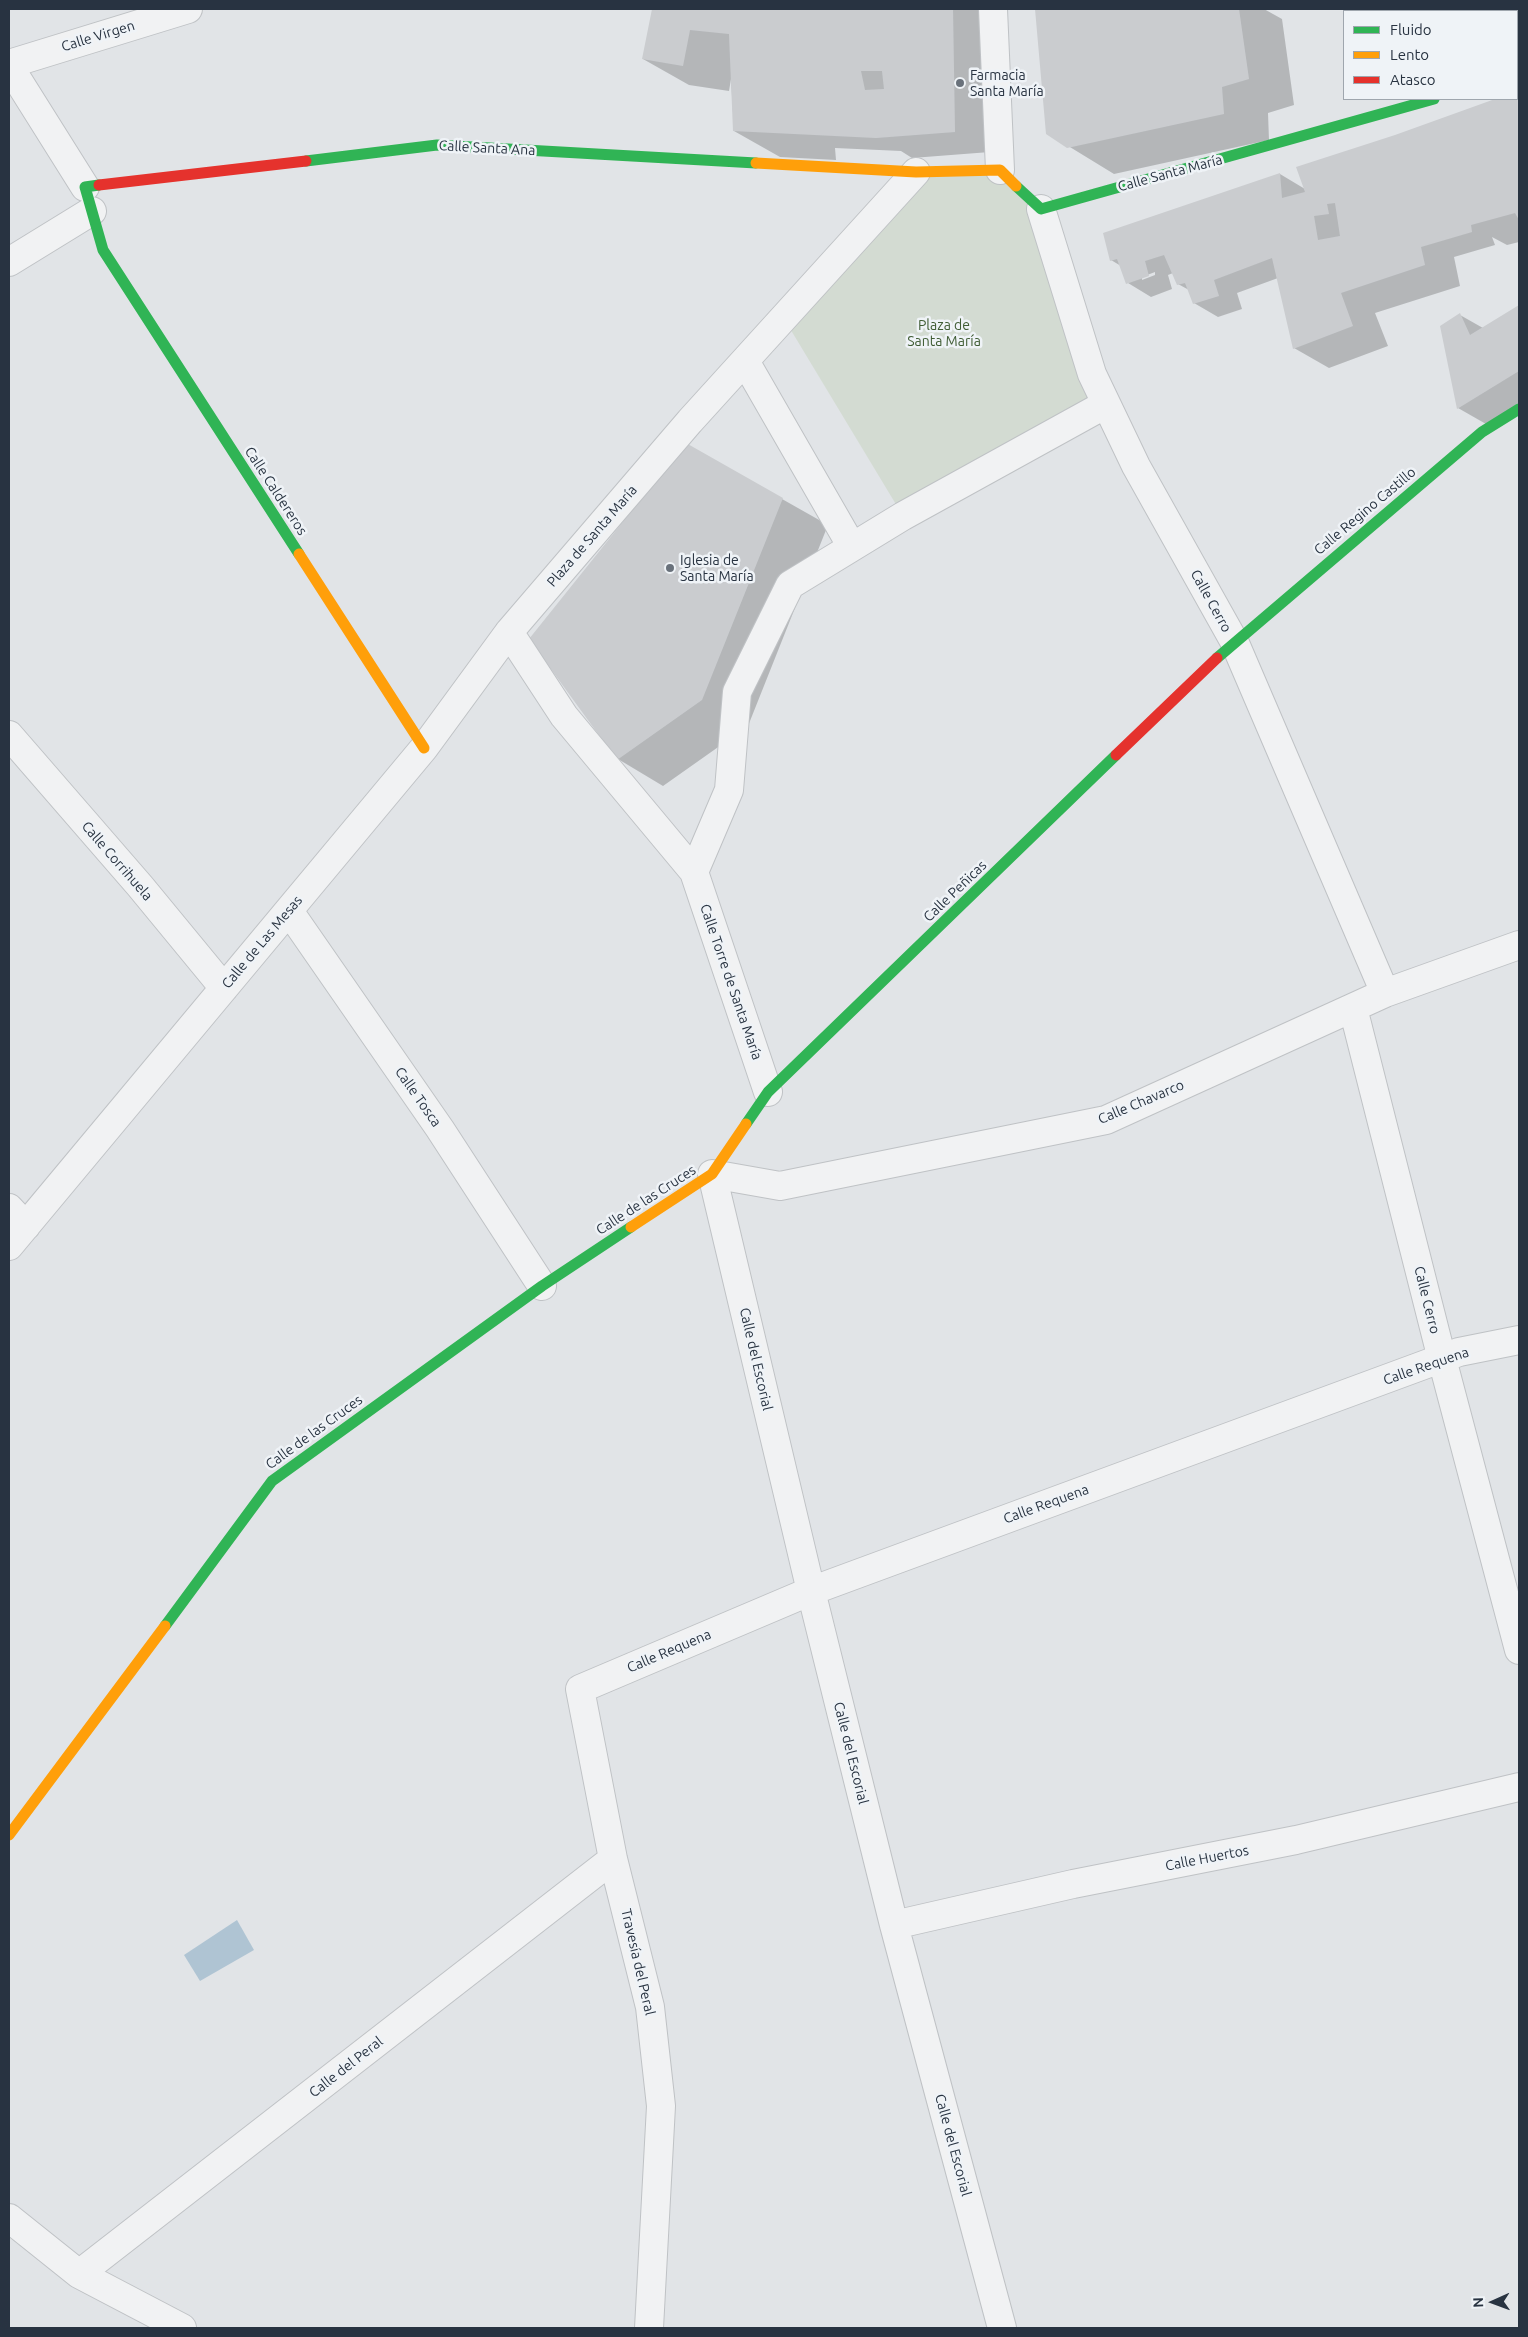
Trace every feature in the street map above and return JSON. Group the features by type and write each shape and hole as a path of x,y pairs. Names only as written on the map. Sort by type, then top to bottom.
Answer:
{"street":[{"name":"Calle Virgen","path":"9,65 188,9"},
{"path":"993,9 1000,170 1041,209"},
{"path":"9,65 88,199"},
{"name":"Calle Santa María","path":"1041,209 1430,100"},
{"name":"Calle Santa Ana","path":"9,262 88,199 437,145 916,172"},
{"path":"916,172 1000,170"},
{"name":"Plaza de Santa María","path":"510,632 690,421 916,172"},
{"name":"Calle Caldereros","path":"88,199 103,250 424,748"},
{"name":"Calle Cerro","path":"1041,209 1092,374 1136,466 1234,641 1385,992"},
{"path":"745,361 852,547"},
{"path":"510,632 564,716 694,872 730,790 737,692 790,585 903,516 1106,404"},
{"name":"Calle Regino Castillo","path":"1234,641 1482,432 1519,409"},
{"name":"Calle de Las Mesas","path":"14,1227 224,988 424,748 510,632"},
{"name":"Calle Peñicas","path":"712,1174 768,1092 1234,641"},
{"name":"Calle Corrihuela","path":"9,735 140,886 224,988"},
{"name":"Calle Torre de Santa María","path":"694,872 768,1092"},
{"name":"Calle Tosca","path":"288,911 440,1129 542,1286"},
{"name":"Calle Chavarco","path":"712,1174 780,1186 1106,1120 1385,992 1519,945"},
{"name":"Calle Cerro","path":"1353,1008 1442,1359 1519,1650"},
{"name":"Calle de las Cruces","path":"9,1835 272,1481 542,1286 712,1174"},
{"name":"Calle del Escorial","path":"712,1174 811,1591 894,1925 1002,2328"},
{"name":"Calle Requena","path":"580,1689 811,1591 1459,1352 1519,1340"},
{"name":"Travesía del Peral","path":"580,1689 612,1859 650,2007 661,2106 649,2328"},
{"name":"Calle Huertos","path":"894,1925 1073,1884 1296,1840 1519,1787"},
{"name":"Calle del Peral","path":"79,2274 612,1859"},
{"path":"9,2218 79,2274 182,2328"}],"green space":[{"name":"Plaza de Santa María","path":"1000,170 1041,209 1106,404 903,516 783,317 916,172"}],"water":[{"path":"237,1920 254,1950 200,1981 184,1955"}],"building":[{"path":"652,9 953,9 955,132 876,138 733,131 729,34 690,30 683,66 642,59","holes":["861,71 882,71 884,89 865,90"]},
{"path":"1035,9 1239,9 1249,79 1222,87 1224,114 1067,148 1046,134"},
{"path":"1506,9 1506,10 1374,10"},
{"path":"1519,90 1519,220 1515,213 1471,225 1472,232 1421,247 1425,265 1341,293 1353,326 1293,349 1272,258 1214,280 1219,296 1193,304 1185,283 1177,285 1164,255 1145,261 1149,276 1126,284 1117,259 1110,261 1103,233 1280,173 1282,198 1305,192 1296,167 1395,135 1492,100 1518,100","holes":["1335,203 1340,236 1318,240 1314,216 1329,214 1327,204"]},
{"path":"1519,305 1519,371 1457,409 1440,326 1460,313 1470,335"},
{"name":"Iglesia de Santa María","path":"686,443 783,498 702,700 617,760 529,639"}],"traffic: fast":[{"path":"1016,186 1041,209 1430,100"},
{"path":"306,161 437,145 756,163"},
{"path":"99,185 85,187 103,250 299,554"},
{"path":"1217,658 1482,432 1519,409"},
{"path":"746,1124 768,1092 1116,755"},
{"path":"165,1626 272,1481 542,1286 631,1227"}],"traffic: slow":[{"path":"756,163 916,172 1000,170 1016,186"},
{"path":"299,554 424,748"},
{"path":"631,1227 712,1174 746,1124"},
{"path":"9,1835 165,1626"}],"traffic: jam":[{"path":"99,185 306,161"},
{"path":"1116,755 1217,658"}],"place":[{"name":"Farmacia Santa María","path":"960,83"},
{"name":"Iglesia de Santa María","path":"670,568"}]}
